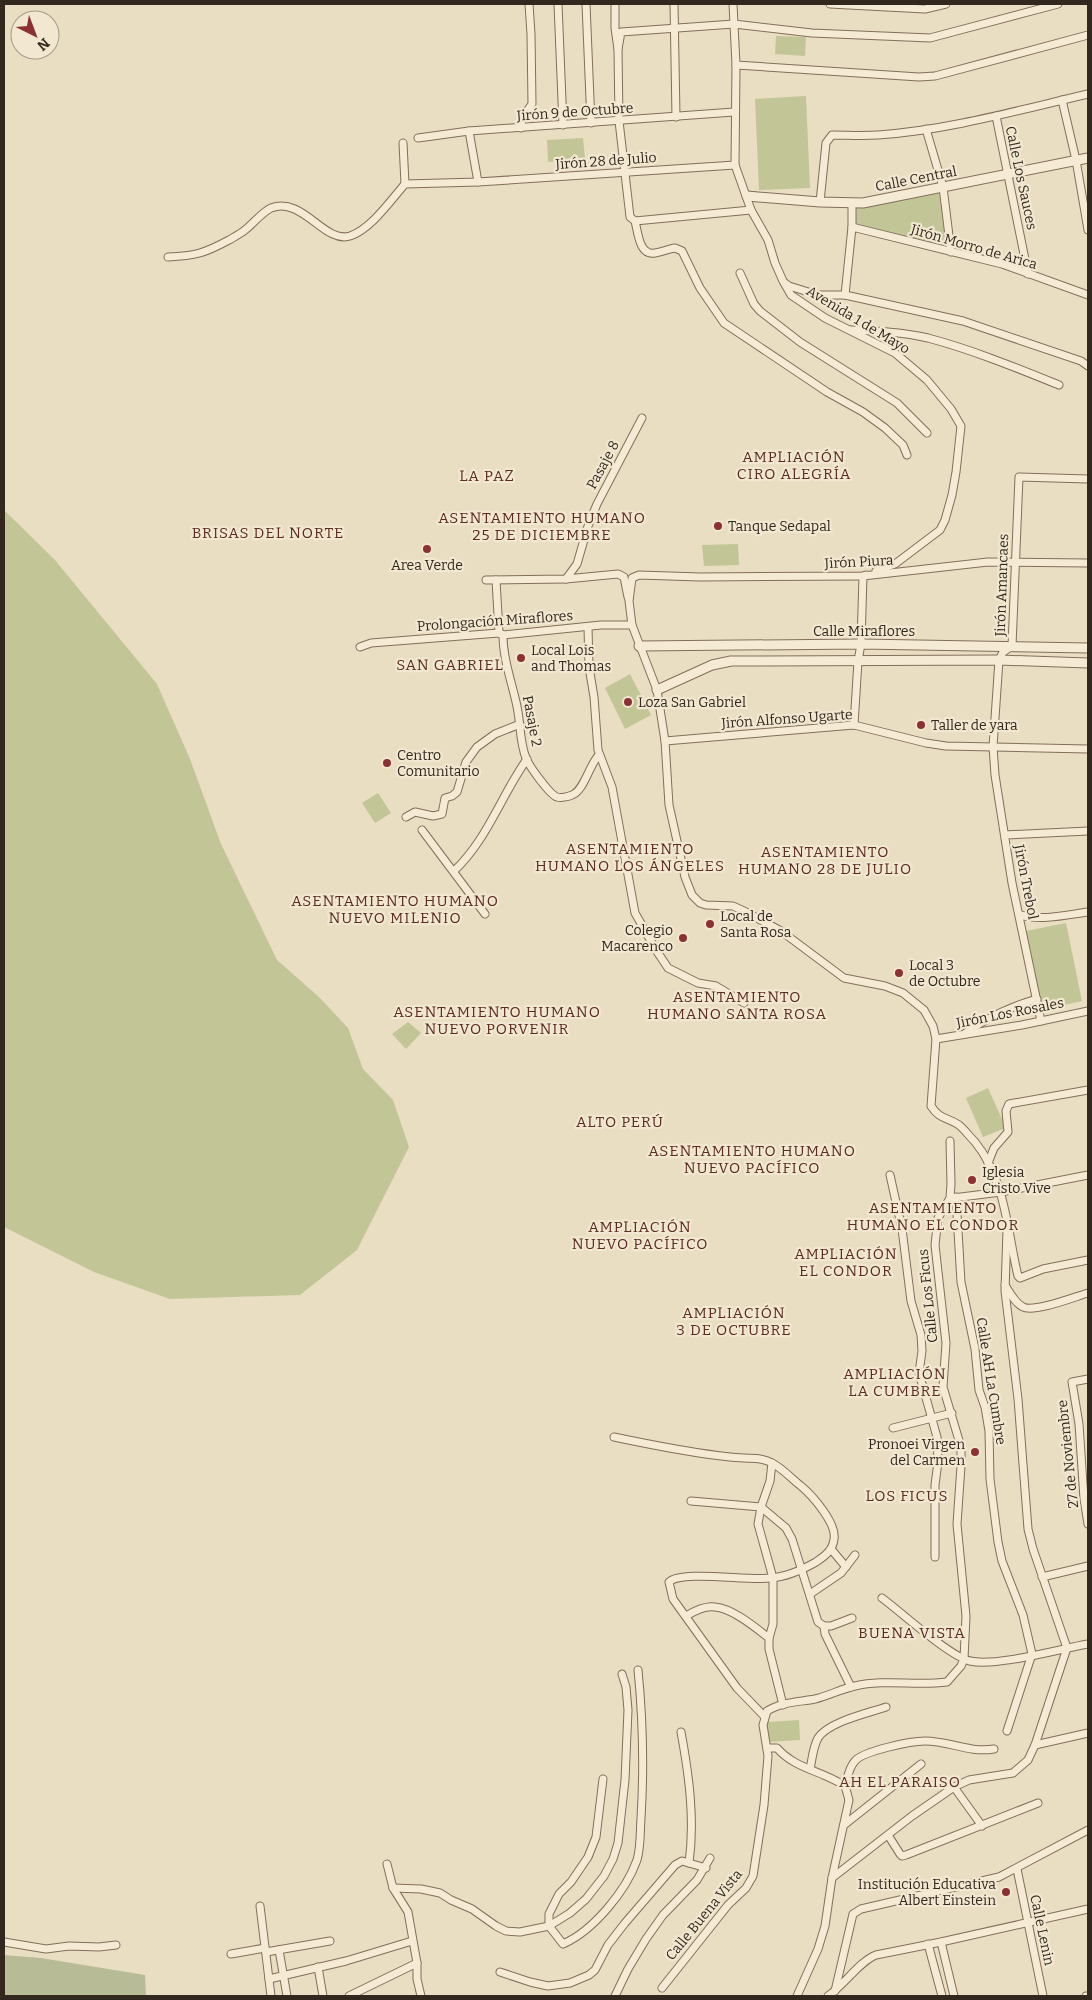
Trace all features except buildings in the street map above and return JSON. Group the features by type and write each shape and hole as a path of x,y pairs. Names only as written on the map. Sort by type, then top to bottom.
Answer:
{"street":[{"path":"521,128 522,118 532,104 529,4"},
{"path":"558,4 564,125"},
{"path":"586,4 591,123"},
{"path":"614,4 618,49 619,121 628,212 635,221 645,251 650,254 673,248 680,249 700,288 724,323 885,428 903,445 907,455"},
{"path":"674,4 676,117"},
{"name":"Avenida 1 de Mayo","path":"733,4 736,65 734,112 735,165 751,210 768,240 783,281 791,295 825,318 895,353 921,375 951,408 961,426 955,480 949,508 940,530 895,564 863,576"},
{"path":"830,4 925,9 946,4"},
{"path":"618,49 621,32 734,24 812,33 930,38 1058,4"},
{"path":"736,65 935,76 1088,35"},
{"path":"820,202 826,143 832,136 877,135 926,129 996,116 1088,94"},
{"path":"1062,100 1076,160 1088,230"},
{"name":"Jirón 9 de Octubre","path":"418,138 469,131 734,112"},
{"name":"Calle Los Sauces","path":"996,116 1028,274"},
{"path":"926,129 943,187 951,252"},
{"path":"469,131 478,182"},
{"path":"168,257 188,256 207,252 244,231 257,217 271,208 283,206 293,208 341,237 351,236 386,208 405,184 403,143"},
{"name":"Calle Central","path":"747,196 820,202 863,203 1088,158"},
{"name":"Jirón 28 de Julio","path":"405,184 478,182 735,165"},
{"path":"845,295 852,227 852,203"},
{"path":"635,221 751,210"},
{"name":"Jirón Morro de Arica","path":"852,227 1002,264 1088,294"},
{"path":"740,273 754,304 760,311 800,342 897,403 926,433"},
{"path":"783,281 789,286 818,295 845,295 963,321 1082,361 1088,366"},
{"path":"848,330 886,332 926,338 982,355 1059,385"},
{"name":"Pasaje 8","path":"566,579 577,564 596,504 642,418"},
{"name":"Jirón Amancaes","path":"998,660 1003,652 1012,646 1019,477 1088,479"},
{"name":"Jirón Piura","path":"629,601 632,578 639,575 700,577 863,576 988,562 1088,563"},
{"path":"486,580 566,579 622,575 625,580 632,625 657,690 665,741 669,805 685,877 695,899 706,905 733,906 746,912 782,931 844,978 885,986 903,993 924,1010 933,1026 936,1039 931,1106 942,1118 959,1125 975,1142 988,1162 1001,1192 1020,1278 1043,1269 1088,1260"},
{"path":"854,724 858,661 861,644 863,576"},
{"name":"Pasaje 2","path":"496,580 501,634 527,759 550,793 556,797 567,797 579,791 594,760 599,755"},
{"name":"Prolongación Miraflores","path":"360,647 371,643 632,625"},
{"path":"588,627 589,666 594,697 599,755 612,787 635,913 668,968 698,983 716,986 744,1003"},
{"name":"Calle Miraflores","path":"639,646 861,644 1088,648"},
{"path":"657,690 721,662 998,660 1088,663"},
{"path":"993,747 998,660"},
{"path":"406,818 415,812 433,816 442,814 445,798 452,796 456,792 466,762 477,747 496,734 520,724"},
{"name":"Jirón Alfonso Ugarte","path":"665,741 854,724 926,743 993,747 1088,749"},
{"name":"Jirón Trebol","path":"993,747 994,774 1004,835 1041,1021"},
{"path":"454,871 469,857 480,842 527,759"},
{"path":"422,830 485,914"},
{"path":"1004,835 1088,831"},
{"path":"1020,915 1033,918 1088,912"},
{"path":"962,1035 991,1018 1037,999"},
{"name":"Jirón Los Rosales","path":"936,1039 1088,1011"},
{"path":"988,1162 994,1148 1008,1132 1006,1111 1009,1104 1088,1090"},
{"name":"Calle Los Ficus","path":"950,1141 953,1198 938,1218 935,1245 946,1343 943,1387 961,1447 956,1524 966,1602 964,1659"},
{"path":"890,1175 902,1228 911,1301 920,1335 922,1351 919,1373 923,1394 937,1437 938,1462 935,1485 934,1557"},
{"path":"953,1198 1001,1192 1088,1175"},
{"name":"Calle AH La Cumbre","path":"953,1198 961,1282 975,1349 979,1390 985,1407 989,1431 990,1479 998,1542 1002,1561 1023,1615 1032,1654"},
{"path":"832,1878 954,1787 969,1780 1013,1773 1025,1765 1035,1744 1067,1648 1042,1577 1028,1529 1018,1399 1005,1285 1007,1222"},
{"path":"1005,1285 1016,1302 1028,1309 1038,1308 1088,1293"},
{"name":"27 de Noviembre","path":"1088,1379 1072,1382 1085,1469 1088,1524"},
{"path":"893,1428 952,1413"},
{"path":"614,1437 731,1457 759,1459 772,1463 812,1495 835,1533 831,1549 824,1556 802,1570 756,1580 709,1577 672,1579 669,1582 669,1590 673,1599 737,1688 764,1716 774,1706 816,1699 851,1687 897,1682 930,1684 947,1682 961,1666 964,1659"},
{"path":"772,1463 770,1481 761,1507 758,1524 772,1578 773,1624 769,1638 769,1648 783,1705"},
{"path":"691,1501 761,1507 786,1528 792,1538 818,1622 824,1626 831,1626 852,1618"},
{"path":"831,1549 846,1567"},
{"path":"810,1594 834,1579 855,1555"},
{"path":"1042,1577 1088,1566"},
{"path":"882,1598 937,1641 964,1659 981,1662 1000,1661 1088,1644"},
{"path":"686,1616 699,1609 715,1606 742,1619 769,1638"},
{"path":"824,1626 825,1634 851,1687"},
{"path":"1007,1731 1032,1654"},
{"path":"603,1779 596,1837 588,1857 551,1906 549,1914 549,1926 563,1944 577,1937 600,1916 623,1888 637,1859 644,1779 642,1705 638,1670"},
{"path":"393,1888 421,1889 440,1893 472,1909 506,1931 520,1932 549,1926 570,1914 586,1899 604,1876 613,1859 618,1843 625,1780 628,1710 626,1688 622,1674"},
{"path":"810,1769 817,1740 823,1732 836,1725 886,1707"},
{"name":"Calle Buena Vista","path":"662,1988 728,1905 746,1888 753,1876 764,1805 767,1748 763,1725 764,1716"},
{"path":"680,1732 689,1776 692,1841 689,1863"},
{"path":"1035,1744 1088,1733"},
{"path":"797,1996 818,1949 825,1926 832,1878 849,1800 845,1786 854,1761 862,1755 882,1748 925,1741 980,1751 994,1749"},
{"path":"767,1748 777,1748 792,1763 829,1776 845,1786"},
{"path":"844,1825 921,1764"},
{"path":"954,1787 982,1826"},
{"path":"888,1835 902,1856 1038,1803"},
{"path":"835,1991 853,1914 861,1909 999,1877 1088,1830"},
{"path":"615,1996 628,1968 646,1939 663,1915 706,1868 710,1858"},
{"path":"500,1972 548,1986 570,1983 589,1975 598,1965 608,1945 675,1865 682,1861 706,1868"},
{"path":"387,1864 393,1888 408,1912 421,1996"},
{"name":"Calle Lenin","path":"1017,1869 1043,1996"},
{"path":"260,1906 271,1996"},
{"path":"828,1996 869,1958 876,1954 941,1942 1088,1908"},
{"path":"230,1954 280,1950 330,1940"},
{"path":"269,1979 346,1961 412,1941"},
{"path":"4,1942 46,1949 69,1946 99,1947 116,1945"},
{"path":"941,1942 954,1996"},
{"path":"928,1944 942,1996"},
{"path":"280,1950 287,1996"},
{"path":"349,1996 417,1963"},
{"path":"318,1967 323,1996"}],"green space":[{"path":"776,36 806,37 805,56 775,54"},
{"path":"806,96 810,188 759,190 755,99"},
{"path":"583,138 585,159 548,162 547,140"},
{"path":"939,192 947,247 855,224 856,207"},
{"path":"4,510 55,560 157,684 190,759 221,844 277,960 319,997 348,1028 363,1069 393,1100 409,1147 357,1250 300,1295 170,1299 94,1272 4,1227"},
{"path":"738,544 739,565 704,566 702,545"},
{"name":"Loza San Gabriel","path":"630,674 651,715 625,729 605,688"},
{"path":"378,793 391,813 375,823 362,803"},
{"path":"1066,923 1082,1001 1042,1010 1026,931"},
{"path":"408,1022 421,1033 406,1049 392,1034"},
{"path":"988,1088 1006,1128 983,1137 966,1098"},
{"path":"799,1720 800,1740 768,1742 767,1722"},
{"path":"4,1955 41,1958 145,1975 146,1996 4,1996"}],"place":[{"name":"Tanque Sedapal","path":"718,526"},
{"name":"Area Verde","path":"427,549"},
{"name":"Local Lois and Thomas","path":"521,658"},
{"name":"Loza San Gabriel","path":"628,702"},
{"name":"Taller de yara","path":"921,725"},
{"name":"Centro Comunitario","path":"387,763"},
{"name":"Local de Santa Rosa","path":"710,924"},
{"name":"Colegio Macarenco","path":"683,938"},
{"name":"Local 3 de Octubre","path":"899,973"},
{"name":"Iglesia Cristo Vive","path":"972,1180"},
{"name":"Pronoei Virgen del Carmen","path":"975,1452"},
{"name":"Institución Educativa Albert Einstein","path":"1006,1892"}],"district":[{"name":"AMPLIACIÓN CIRO ALEGRÍA","path":"794,466"},
{"name":"LA PAZ","path":"487,476"},
{"name":"ASENTAMIENTO HUMANO 25 DE DICIEMBRE","path":"542,526"},
{"name":"BRISAS DEL NORTE","path":"268,533"},
{"name":"SAN GABRIEL","path":"450,665"},
{"name":"ASENTAMIENTO HUMANO LOS ÁNGELES","path":"630,858"},
{"name":"ASENTAMIENTO HUMANO 28 DE JULIO","path":"825,860"},
{"name":"ASENTAMIENTO HUMANO NUEVO MILENIO","path":"395,910"},
{"name":"ASENTAMIENTO HUMANO SANTA ROSA","path":"737,1006"},
{"name":"ASENTAMIENTO HUMANO NUEVO PORVENIR","path":"497,1020"},
{"name":"ALTO PERÚ","path":"620,1122"},
{"name":"ASENTAMIENTO HUMANO NUEVO PACÍFICO","path":"752,1160"},
{"name":"ASENTAMIENTO HUMANO EL CONDOR","path":"933,1216"},
{"name":"AMPLIACIÓN NUEVO PACÍFICO","path":"640,1236"},
{"name":"AMPLIACIÓN EL CONDOR","path":"846,1262"},
{"name":"AMPLIACIÓN 3 DE OCTUBRE","path":"734,1322"},
{"name":"AMPLIACIÓN LA CUMBRE","path":"895,1382"},
{"name":"LOS FICUS","path":"907,1496"},
{"name":"BUENA VISTA","path":"912,1633"},
{"name":"AH EL PARAISO","path":"900,1782"}]}
